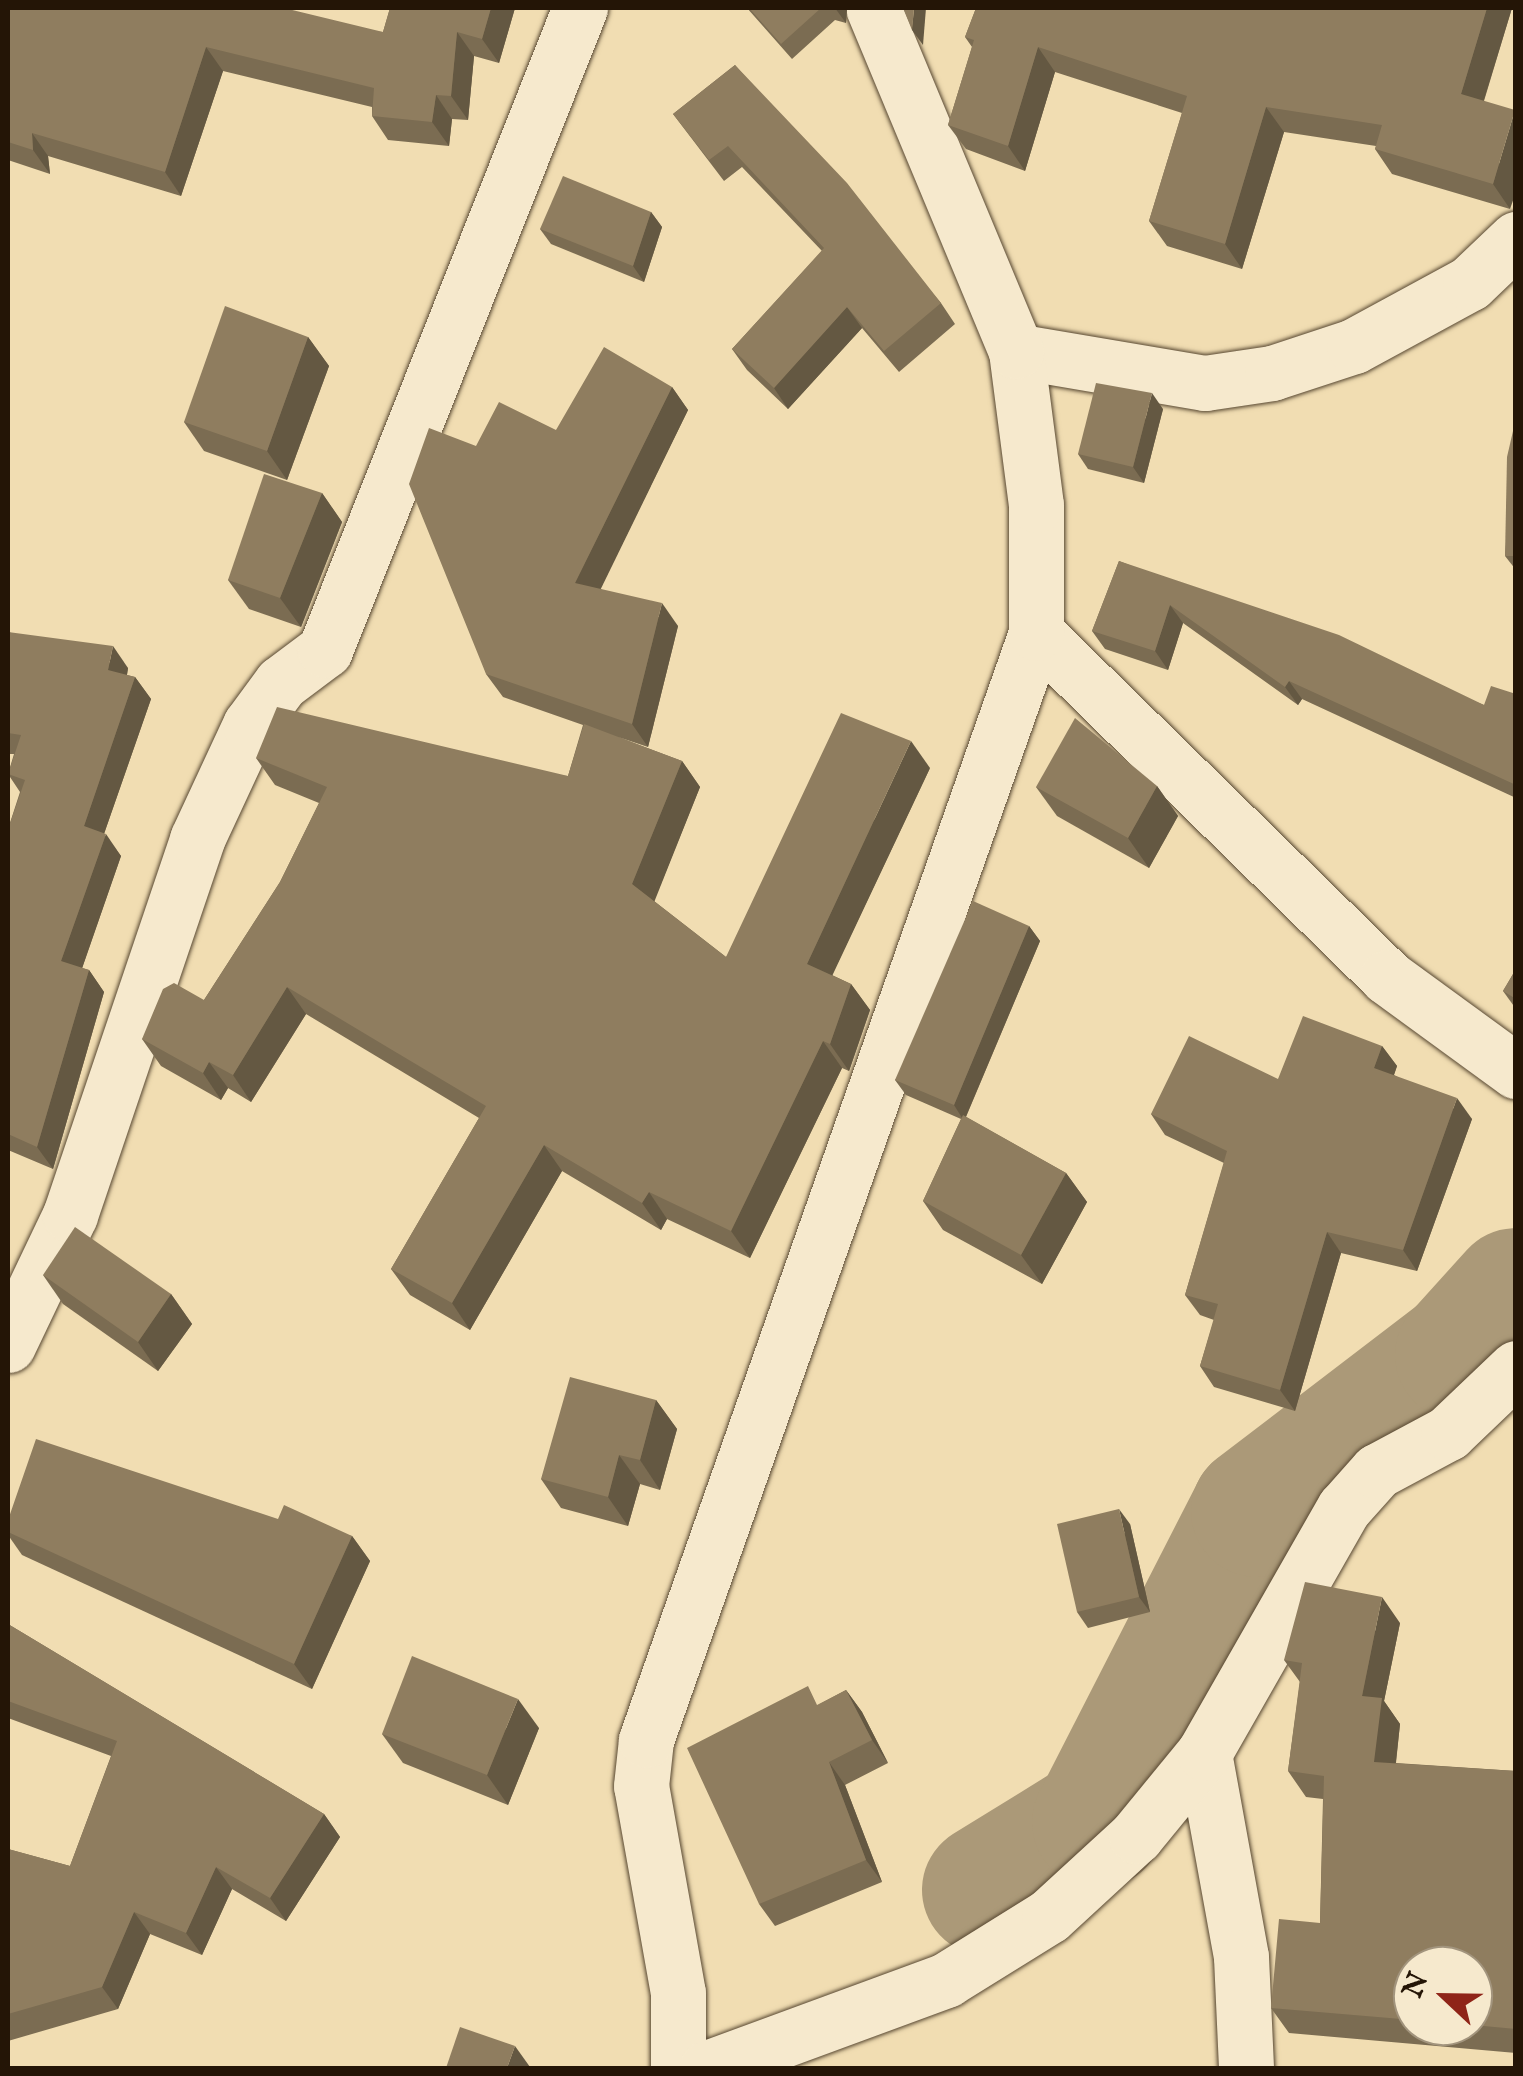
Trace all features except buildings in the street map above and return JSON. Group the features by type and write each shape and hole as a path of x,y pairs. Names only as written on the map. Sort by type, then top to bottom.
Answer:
{"street":[{"path":"8,1344 70,1215 197,839 250,724 281,683 325,650 580,8"},
{"path":"678,2068 678,1993 641,1786 646,1740 1036,633 1036,505 1016,351 873,8"},
{"path":"1016,351 1206,383 1272,372 1404,319 1470,283 1516,239"},
{"path":"1036,633 1387,977 1516,1071"},
{"path":"707,2068 946,1980 1034,1925 1136,1836 1204,1754 1344,1508 1377,1471 1448,1432 1516,1368"},
{"path":"1204,1754 1241,1957 1246,2068"}],"waterway":[{"path":"988,1890 1098,1822 1257,1511 1461,1355 1516,1294"}]}
